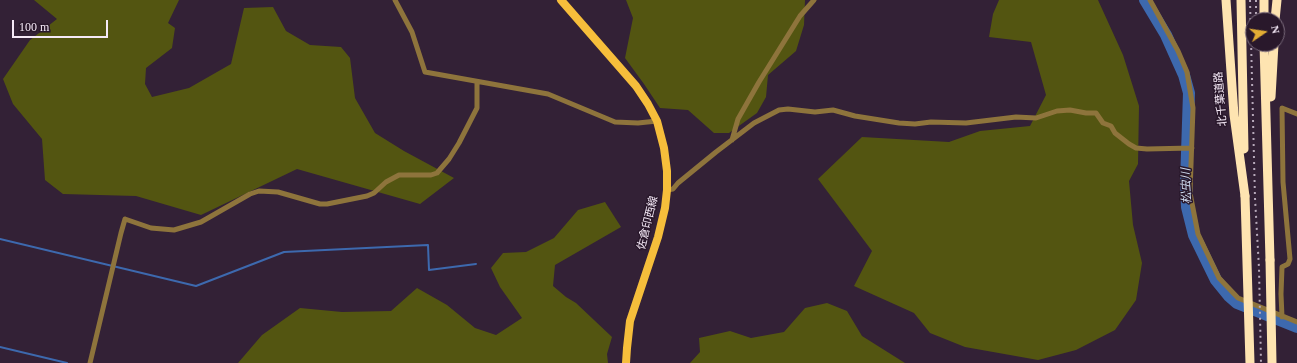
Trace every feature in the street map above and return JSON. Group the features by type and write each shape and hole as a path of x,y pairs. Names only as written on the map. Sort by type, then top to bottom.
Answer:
{"highway":[{"name":"北千葉道路","path":"1226,0 1234,108 1245,196"},
{"name":"北千葉道路","path":"1241,0 1250,363"},
{"path":"1264,0 1264,12"},
{"path":"1276,12 1277,0"},
{"path":"1264,52 1272,363"},
{"path":"1268,230 1272,206 1270,120 1274,52"}],"main road":[{"name":"佐倉印西線","path":"561,0 636,86 648,104 656,121 664,148 668,171 668,190 665,208 658,237 630,321 626,363"}],"street":[{"path":"394,0 412,32 425,72 548,94 615,122 638,124 656,121"},
{"path":"732,140 738,119 759,82 800,16 814,0"},
{"path":"1150,0 1178,51 1187,72 1193,101 1190,193 1198,234 1219,278 1238,298 1297,322"},
{"path":"90,363 125,219 151,228 174,230 188,227 207,219 258,190 278,192 320,204 327,204 367,196 374,193 393,178 399,176 431,175 438,173 459,143 476,108 477,82"},
{"path":"1282,317 1282,267 1288,264 1290,259 1283,182 1282,108 1297,114"},
{"path":"668,190 673,189 683,179 754,123 779,110 788,109 815,112 833,110 855,116 915,124 931,122 966,123 1016,117 1036,118 1057,111 1070,110 1096,113 1103,123 1111,126 1115,133 1136,148 1192,148"}],"shaded area":[{"path":"34,0 179,0 168,23 175,28 172,48 146,68 145,84 152,97 189,88 231,64 244,8 273,7 286,31 310,45 341,47 350,58 355,98 375,133 404,151 454,178 420,204 297,169 201,215 136,196 63,194 45,180 42,139 13,104 3,79 30,40 57,19"},
{"path":"626,0 805,0 804,25 796,51 768,75 766,97 757,113 729,133 714,133 688,110 660,108 625,58 633,18"},
{"path":"999,0 1098,0 1123,55 1139,106 1138,164 1129,181 1133,225 1142,263 1136,300 1115,330 1076,350 1038,360 965,347 930,333 914,313 854,286 872,251 818,179 862,137 949,142 980,131 1030,126 1046,95 1031,42 989,37 993,14"},
{"path":"605,202 621,227 555,265 553,286 576,303 612,337 607,354 608,363 238,363 262,335 300,308 342,312 391,311 417,288 447,305 475,328 496,335 522,318 500,287 491,268 503,253 526,252 554,238 578,210"},
{"path":"827,303 847,311 862,336 905,363 690,363 700,352 699,338 730,331 751,338 784,332 805,308"}],"waterway":[{"name":"松虫川","path":"1145,0 1166,35 1184,75 1189,93 1186,183 1187,207 1194,235 1216,280 1229,296 1237,303 1297,327"},
{"path":"0,239 196,286 284,252 428,245 429,270 476,264"},
{"path":"0,347 67,363"}],"railway":[{"path":"1250,0 1261,363"},
{"path":"1256,0 1256,12"}]}
